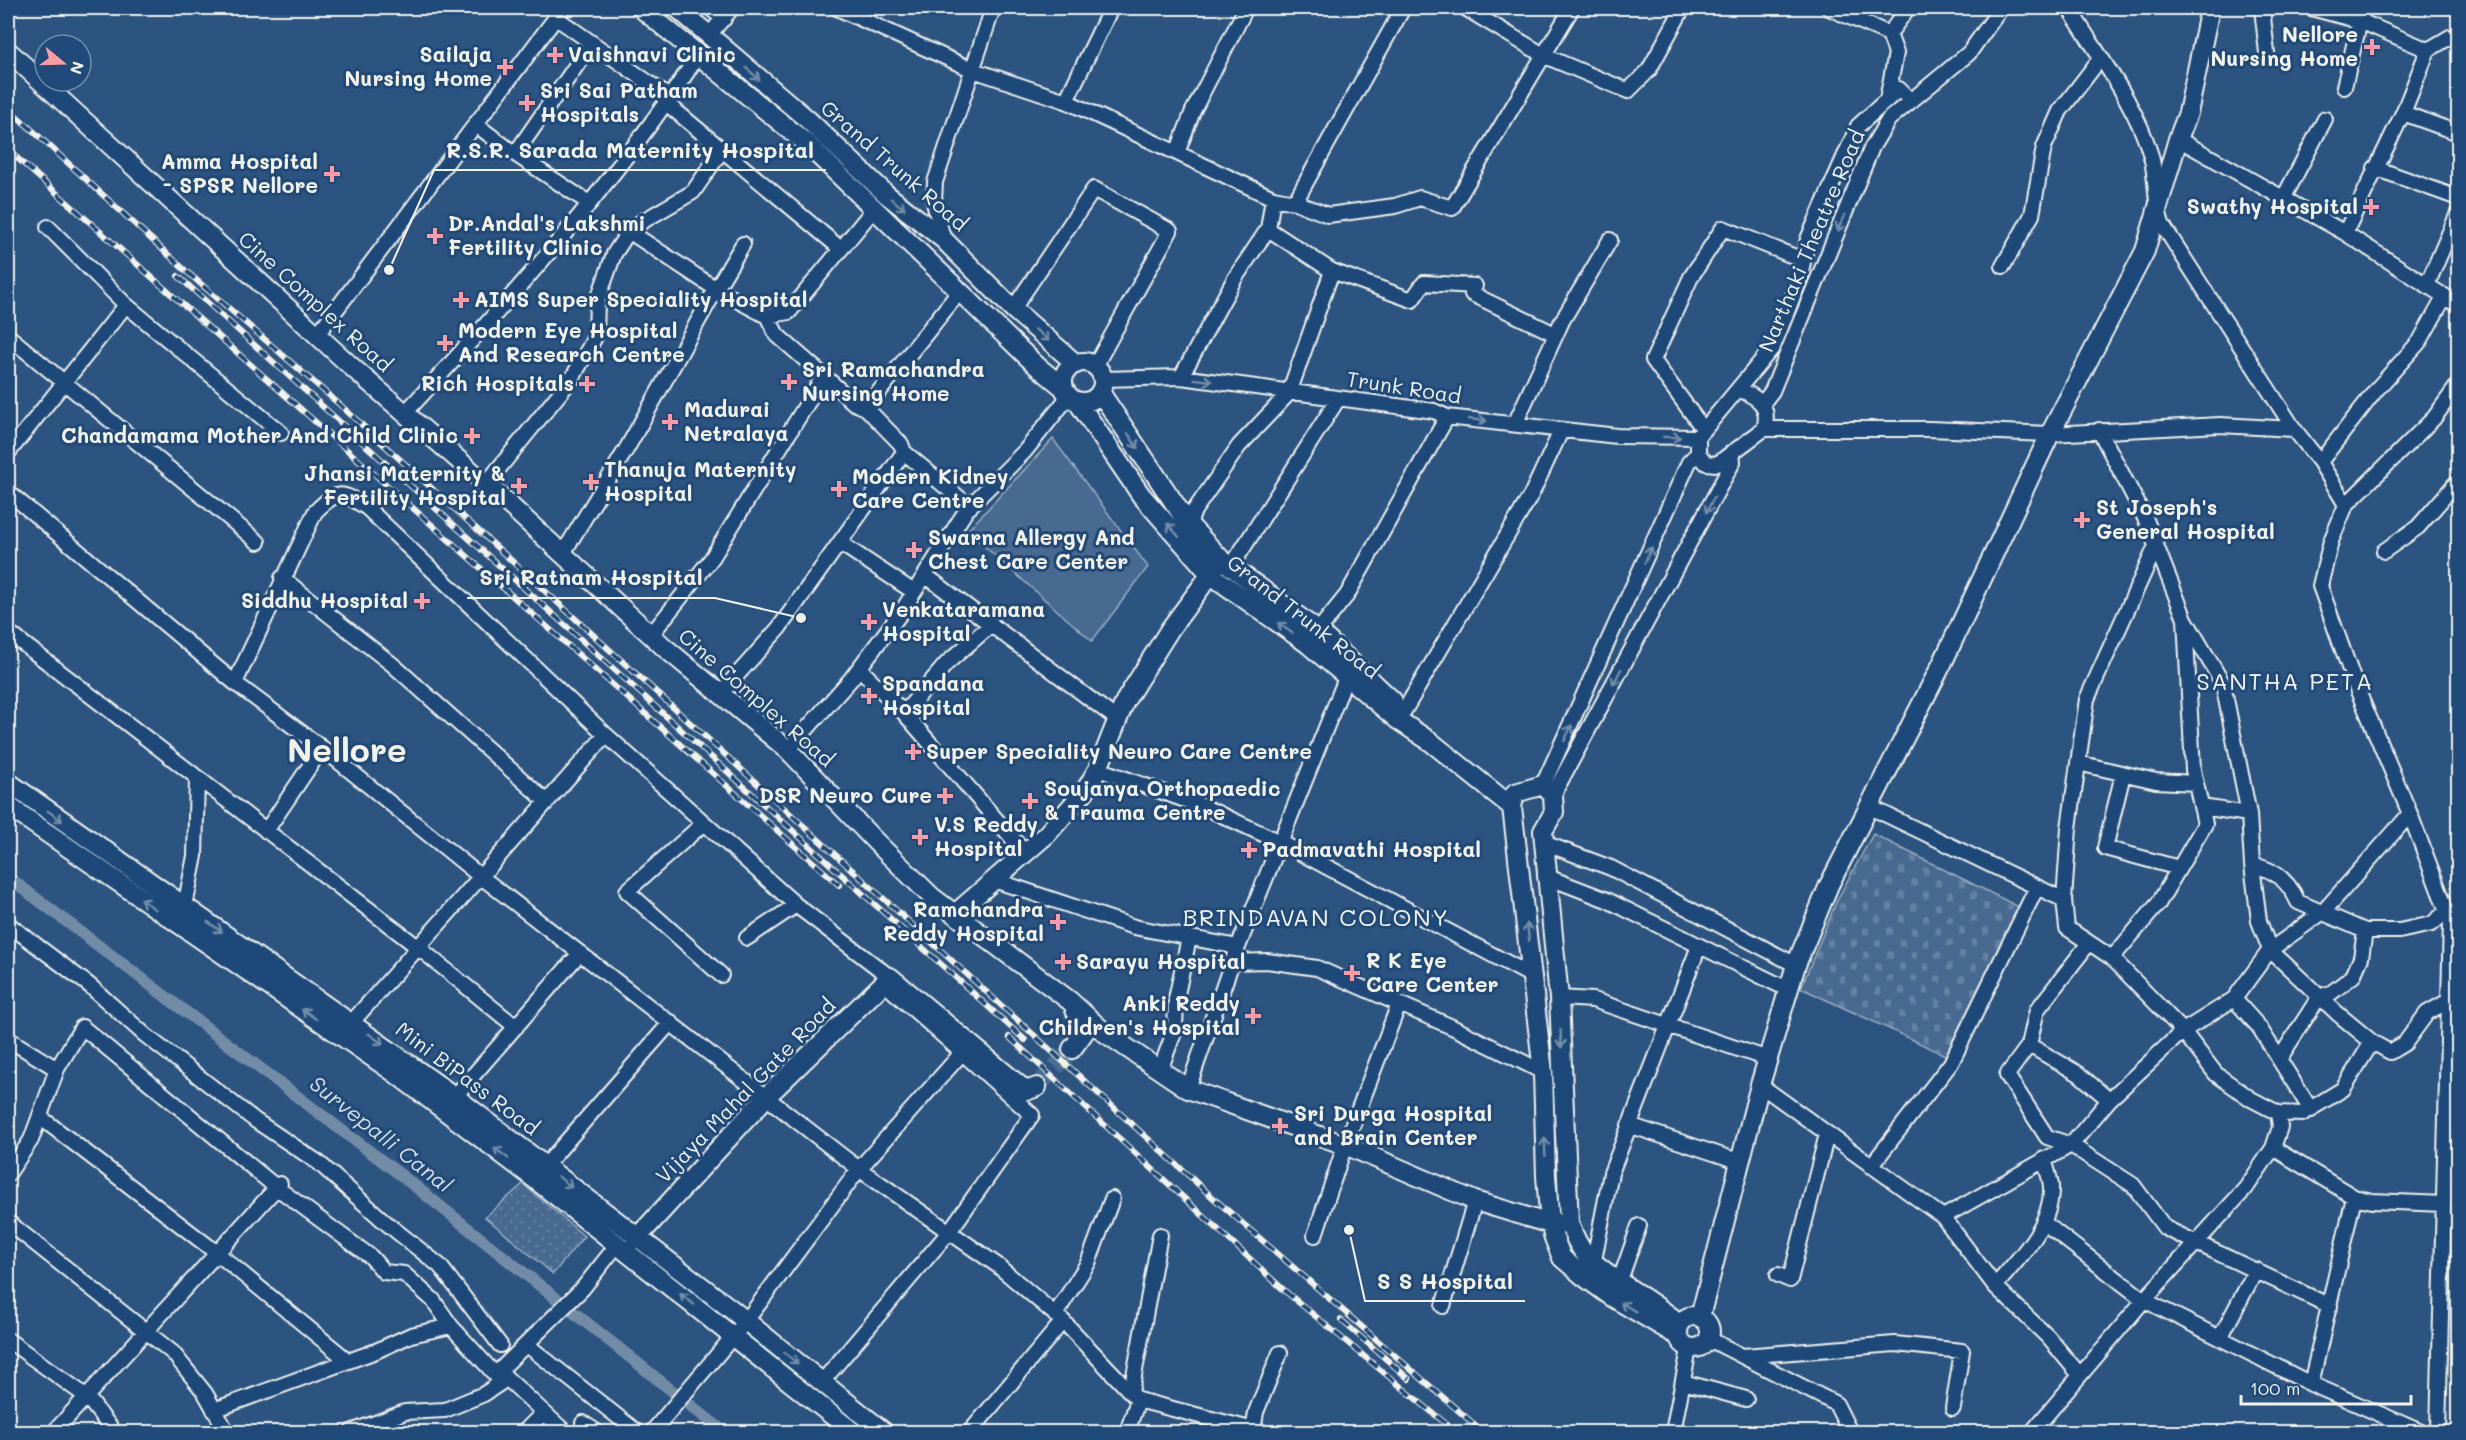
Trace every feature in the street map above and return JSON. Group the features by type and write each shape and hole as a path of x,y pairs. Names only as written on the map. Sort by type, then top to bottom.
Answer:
{"main road":[{"name":"Grand Trunk Road","path":"641,8 807,144 873,210 1070,395 1141,495 1211,575 1308,644 1346,678 1514,806"},
{"name":"Grand Trunk Road","path":"678,8 710,34 777,96 807,119 886,194 943,238 1013,309 1076,364"},
{"path":"1700,1317 1767,1059 1796,965 1830,885 1942,664 2050,434 2145,251 2178,139 2188,113 2210,8"},
{"name":"Cine Complex Road","path":"8,51 317,335 486,484 651,635 788,750 932,897 1070,1001 1105,1033 1188,1089 1345,1145 1475,1201 1550,1224 1569,1223"},
{"path":"1099,379 1090,400 1070,395 1065,375 1076,364 1085,362 1099,379 1189,525 1226,563 1318,631 1404,711 1514,806 1528,828 1543,837"},
{"path":"956,913 1046,835 1085,790 1098,769 1125,701 1170,629 1211,575 1226,563"},
{"name":"Mini BiPass Road","path":"8,782 352,1022 449,1103 546,1166 636,1239 746,1321 884,1432"},
{"path":"1514,806 1548,790 1554,812 1543,837 1545,876 1559,998 1569,1223 1575,1239 1588,1256 1657,1304 1682,1336"},
{"path":"8,806 395,1073 449,1103 617,1245 734,1335 853,1432"},
{"path":"1514,806 1543,1072 1550,1224 1562,1258 1612,1297 1682,1336 1703,1345 1709,1339 1710,1330 1707,1322 1700,1317 1689,1316 1682,1336"},
{"path":"887,980 1026,1090 1037,1087"},
{"name":"Vijaya Mahal Gate Road","path":"636,1239 767,1096 887,980"},
{"path":"1070,1001 1086,1030 1072,1049"}],"street":[{"path":"710,8 728,13 710,34"},
{"path":"837,8 973,70 1066,101 1274,198 1295,202 1328,215 1395,206 1420,198 1452,208 1572,8"},
{"path":"943,238 934,202 935,182 993,8"},
{"path":"1066,101 1111,8"},
{"path":"1177,153 1193,111 1246,8"},
{"path":"1295,202 1403,8"},
{"path":"1465,8 1545,56 1628,91 1649,70 1683,8"},
{"path":"1829,8 1889,34 1896,53 1887,100"},
{"path":"1889,34 1908,8"},
{"name":"Narthaki Theatre Road","path":"1762,404 1772,391 1872,147 1888,119 1969,53 2001,8"},
{"path":"2069,8 2136,119 2151,157 2157,209 2162,224 2294,429 2320,462 2346,505"},
{"path":"2262,8 2267,53"},
{"path":"2312,8 2361,14 2428,50"},
{"path":"317,335 559,12 592,43 667,100 841,249"},
{"path":"2344,87 2361,14"},
{"path":"2345,233 2403,113 2428,50 2450,37 2458,36"},
{"path":"515,154 592,43"},
{"path":"405,413 491,320 589,203 699,54"},
{"path":"2003,266 2032,215 2044,147 2060,111 2100,59"},
{"path":"1887,100 1899,89 1910,100"},
{"name":"Narthaki Theatre Road","path":"1701,434 1773,347 1798,281 1808,239 1858,126 1887,100"},
{"path":"2403,113 2458,134"},
{"path":"2283,199 2325,119"},
{"path":"475,124 515,154 589,203"},
{"path":"2178,139 2345,233 2458,304"},
{"path":"486,484 573,377 596,335 597,302 614,254 631,228 693,192 723,150"},
{"path":"2375,168 2458,198"},
{"path":"1013,309 1094,189 1170,231 1099,379"},
{"path":"1180,377 1235,278 1268,229 1274,198"},
{"path":"767,316 789,312 873,210"},
{"path":"2427,285 2458,213"},
{"path":"48,227 126,305 281,433"},
{"path":"1803,260 1723,228 1691,277 1653,360 1701,434 1698,453 1701,459 1712,465 1764,429 1929,429 2050,434 2220,425 2294,429"},
{"path":"1268,229 1332,271 1412,300 1424,283 1473,290 1556,334"},
{"path":"630,232 716,289 767,316 777,335 854,403 866,408 901,444 904,452 970,507"},
{"path":"1515,424 1556,334 1610,240"},
{"path":"562,555 627,448 743,244"},
{"path":"1189,525 1194,511 1239,446 1289,393 1332,271"},
{"path":"866,408 960,291"},
{"path":"2320,462 2376,390 2420,341 2445,296"},
{"path":"8,453 126,305"},
{"path":"8,336 258,542"},
{"path":"651,635 712,558 824,376"},
{"name":"Trunk Road","path":"1099,379 1180,377 1434,411 1447,417 1561,431 1617,436 1701,434"},
{"path":"2438,1432 2452,917 2355,684 2320,585 2331,541 2346,505 2434,418 2458,385"},
{"path":"1738,389 1757,398 1762,404 1767,412 1764,429"},
{"path":"788,750 859,668 914,592 970,507 1025,451 1070,395"},
{"path":"1226,563 1338,399"},
{"path":"1318,631 1347,595 1447,417"},
{"path":"2099,430 2146,520 2185,619 2223,684 2249,814 2259,921 2270,950 2319,997 2372,1042 2390,1052 2404,1043 2427,1013 2450,1000"},
{"path":"1404,711 1531,495 1561,431"},
{"path":"720,694 779,628 904,452"},
{"path":"1548,790 1733,462 1732,452"},
{"path":"1548,790 1689,462 1698,453"},
{"path":"2384,552 2418,527 2458,482"},
{"path":"8,492 235,683 322,748 480,876 859,1169 997,1265 1059,1318 1134,1396 1257,1432 1256,1412 1280,1353"},
{"path":"235,683 282,578 315,512 332,496 347,494 367,508 606,735 796,905 887,980 961,1053 1032,1115 949,1232 821,1383"},
{"path":"840,543 914,592"},
{"path":"2156,546 2087,699 2064,900 2067,928 2112,958 2183,1031 2216,1074 2251,1100 2278,1113 2302,1114 2343,1089 2372,1042"},
{"path":"925,575 1118,720"},
{"path":"282,578 393,665 547,802"},
{"path":"2112,958 2158,904 2205,824 2196,783 2185,619"},
{"path":"904,713 946,663 992,624"},
{"path":"8,632 419,948 516,1027"},
{"path":"859,668 904,713 1025,853"},
{"path":"1188,1089 1232,962 1346,678"},
{"path":"352,1022 606,735"},
{"path":"266,831 322,748"},
{"path":"2078,763 2156,782 2196,783"},
{"path":"1098,769 1202,806 1280,842 1534,977"},
{"path":"2123,774 2105,848 2179,868"},
{"path":"185,906 195,856 197,778"},
{"path":"1870,807 2064,900"},
{"path":"2201,807 2249,814"},
{"path":"1943,1217 2071,1145 2109,1100 2183,1031 2234,999 2270,950 2323,912 2410,814"},
{"path":"704,823 627,891 721,975"},
{"path":"1543,837 1611,868 1796,965"},
{"path":"2252,865 2266,868 2290,886 2298,902 2365,931 2399,931 2452,917"},
{"path":"1545,876 1607,900 1789,990"},
{"path":"994,880 1134,927 1238,947"},
{"path":"1871,1166 1951,1063 2037,887"},
{"path":"747,938 796,905"},
{"path":"8,924 89,985 146,1035 256,1121 319,1163 385,1222 440,1266 500,1345"},
{"path":"2280,1058 2319,997 2331,993 2353,976 2361,958 2365,931"},
{"path":"1160,1070 1175,1030 1176,999 1189,938"},
{"path":"2089,943 2037,1010 2029,1045 2007,1075 2047,1137 2071,1145 2133,1185 2164,1228 2330,1306"},
{"path":"1594,1260 1611,1173 1699,946"},
{"path":"449,1103 580,953"},
{"path":"1232,962 1268,961 1317,968 1543,1072"},
{"path":"1559,998 1593,1000 1767,1059"},
{"path":"2234,999 2280,1058 2311,1110"},
{"path":"1315,1235 1345,1145 1399,1004"},
{"path":"546,1166 671,1022"},
{"path":"8,1174 31,1140 57,1069 82,1027 278,1186 371,1257 384,1272 404,1274 433,1300 451,1326 501,1377 565,1432"},
{"path":"8,1039 57,1069"},
{"path":"2029,1045 2079,1074 2109,1100"},
{"path":"652,1432 746,1321 859,1169 961,1053"},
{"path":"1760,1085 1943,1217 1995,1286 2048,1337 2079,1374"},
{"path":"2032,1432 2079,1374 2195,1242 2246,1188 2273,1148 2280,1127 2278,1113"},
{"path":"40,1117 217,1253 347,1360"},
{"path":"1629,1125 1741,1162"},
{"path":"1778,1275 1790,1280 1827,1134"},
{"path":"2273,1148 2354,1197 2372,1201 2444,1203"},
{"path":"1995,1286 2023,1253 2043,1222 2050,1203 2051,1184 2044,1159"},
{"path":"54,1432 278,1186"},
{"path":"2311,1384 2354,1197"},
{"path":"970,1432 1059,1318 1088,1263 1112,1199"},
{"path":"1443,1306 1475,1201"},
{"path":"8,1222 148,1331 172,1353 205,1393 227,1432"},
{"path":"2043,1222 2144,1300 2311,1384 2421,1432"},
{"path":"1620,1280 1639,1226"},
{"path":"1127,1432 1160,1235"},
{"path":"351,1432 367,1430 405,1412 445,1410 484,1394 527,1345 583,1288 617,1245"},
{"path":"2220,1338 2256,1270"},
{"path":"214,1410 376,1351 411,1335 451,1326"},
{"path":"1673,1432 1683,1382 1682,1336"},
{"path":"1709,1339 1836,1404 1850,1432"},
{"path":"8,1340 87,1397 114,1432"},
{"path":"1743,1356 1894,1344 1962,1351 1953,1408"},
{"path":"527,1345 637,1432"},
{"path":"1683,1382 1746,1399"},
{"path":"524,1432 542,1414"},
{"path":"583,1423 597,1432"}],"green space":[{"path":"1053,439 1148,567 1092,641 967,531"},
{"path":"1873,834 2029,912 1960,1062 1801,988 1837,900"},
{"path":"523,1184 584,1236 553,1274 485,1217"}],"waterway":[{"name":"Survepalli Canal","path":"8,877 406,1179 724,1432"}],"tunnel":[{"path":"1037,1087 1072,1049"}],"railway":[{"path":"8,108 186,271 339,404 1210,1195 1483,1432"},
{"path":"8,150 839,885"},
{"path":"178,276 1025,1040"},
{"path":"1009,1037 1286,1292 1456,1432"},
{"path":"1341,1320 1409,1379"}],"place":[{"name":"Nellore Nursing Home","path":"2372,47"},
{"name":"Vaishnavi Clinic","path":"555,55"},
{"name":"Sailaja Nursing Home","path":"505,67"},
{"name":"Sri Sai Patham Hospitals","path":"527,103"},
{"name":"Amma Hospital - SPSR Nellore","path":"332,174"},
{"name":"Swathy Hospital","path":"2371,207"},
{"name":"Dr.Andal's Lakshmi Fertility Clinic","path":"435,236"},
{"name":"R.S.R. Sarada Maternity Hospital","path":"389,270"},
{"name":"AIMS Super Speciality Hospital","path":"461,300"},
{"name":"Modern Eye Hospital And Research Centre","path":"445,343"},
{"name":"Sri Ramachandra Nursing Home","path":"789,382"},
{"name":"Rich Hospitals","path":"587,384"},
{"name":"Madurai Netralaya","path":"670,422"},
{"name":"Chandamama Mother And Child Clinic","path":"472,436"},
{"name":"Thanuja Maternity Hospital","path":"591,482"},
{"name":"Jhansi Maternity & Fertility Hospital","path":"519,486"},
{"name":"Modern Kidney Care Centre","path":"839,489"},
{"name":"St Joseph's General Hospital","path":"2082,520"},
{"name":"Swarna Allergy And Chest Care Center","path":"914,550"},
{"name":"Siddhu Hospital","path":"422,601"},
{"name":"Sri Ratnam Hospital","path":"801,618"},
{"name":"Venkataramana Hospital","path":"869,622"},
{"name":"Spandana Hospital","path":"869,696"},
{"name":"Super Speciality Neuro Care Centre","path":"913,752"},
{"name":"DSR Neuro Cure","path":"945,796"},
{"name":"Soujanya Orthopaedic & Trauma Centre","path":"1030,801"},
{"name":"V.S Reddy Hospital","path":"920,837"},
{"name":"Padmavathi Hospital","path":"1249,850"},
{"name":"Ramchandra Reddy Hospital","path":"1058,922"},
{"name":"Sarayu Hospital","path":"1063,962"},
{"name":"R K Eye Care Center","path":"1352,973"},
{"name":"Anki Reddy Children's Hospital","path":"1253,1016"},
{"name":"Sri Durga Hospital and Brain Center","path":"1280,1126"},
{"name":"S S Hospital","path":"1349,1230"}],"district":[{"name":"SANTHA PETA","path":"2285,682"},
{"name":"Nellore","path":"347,750"},
{"name":"BRINDAVAN COLONY","path":"1316,918"}]}
